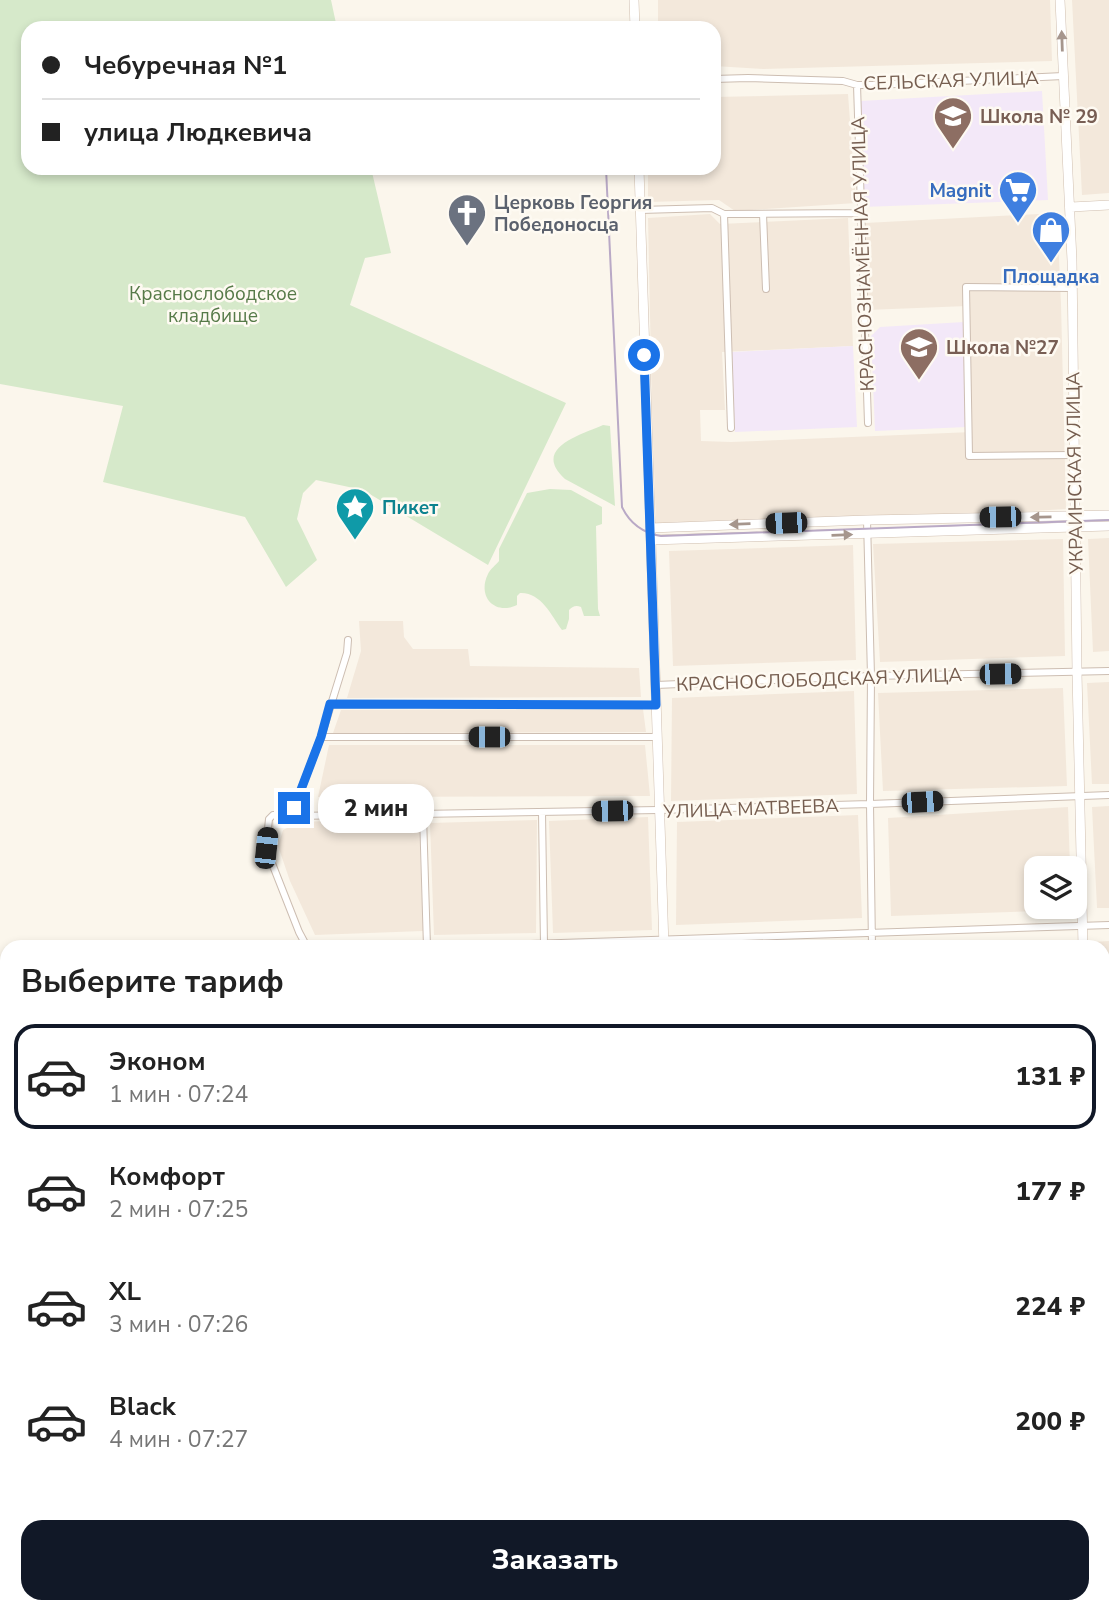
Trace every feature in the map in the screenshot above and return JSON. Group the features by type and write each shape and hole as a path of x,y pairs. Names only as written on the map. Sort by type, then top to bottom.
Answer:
{"street":[{"path":"635,0 635,21"},
{"name":"УКРАИНСКАЯ УЛИЦА","path":"1060,0 1073,288 1083,940"},
{"name":"СЕЛЬСКАЯ УЛИЦА","path":"721,79 843,81 857,85 876,85 1063,76"},
{"name":"КРАСНОЗНАМЁННАЯ УЛИЦА","path":"857,85 868,423"},
{"path":"639,175 664,940"},
{"path":"1071,207 1109,205"},
{"path":"640,210 712,208 724,214 861,213"},
{"path":"724,214 731,428"},
{"path":"763,214 766,289"},
{"path":"1073,288 966,287 969,456 1074,455"},
{"path":"650,528 1109,515"},
{"path":"867,520 871,676 872,940"},
{"path":"651,540 1109,526"},
{"path":"293,816 321,737 347,653 348,640"},
{"name":"КРАСНОСЛОБОДСКАЯ УЛИЦА","path":"656,684 1109,671"},
{"name":"КРАСНОСЛОБОДСКАЯ УЛИЦА","path":"330,704 656,705"},
{"path":"321,737 657,737"},
{"name":"УЛИЦА МАТВЕЕВА","path":"303,940 266,848 269,819 273,815 658,810 1109,795"},
{"path":"542,812 544,940"},
{"path":"423,815 427,940"},
{"path":"720,940 871,932 1109,925"}],"shaded area":[{"path":"658,0 1050,0 1052,61 763,69 721,66 721,21 658,21"},
{"path":"1072,0 1109,0 1109,193 1082,195"},
{"name":"Школа № 29","path":"1042,91 1048,200 863,207 860,101"},
{"path":"848,94 856,203 735,211 719,200 648,202 648,175 721,175 721,97"},
{"path":"1057,213 1066,509 899,519 656,524 648,218 710,214 720,224 848,218 853,346 722,352 725,410 700,410 701,441 731,442 972,432 967,306 867,310 865,223"},
{"name":"Школа №27","path":"964,322 967,427 875,431 871,336 880,327"},
{"path":"853,346 857,427 735,432 731,352"},
{"path":"1109,538 1109,651 1093,652 1088,539"},
{"path":"1063,539 1065,656 880,662 873,544"},
{"path":"853,545 856,660 673,666 669,551"},
{"path":"359,621 403,621 404,637 413,649 468,649 470,666 639,668 641,697 347,698 361,651"},
{"path":"1109,682 1109,784 1092,784 1087,683"},
{"path":"1063,688 1067,786 883,791 878,693"},
{"path":"854,691 857,794 671,801 672,698"},
{"path":"643,709 646,732 333,733 341,710"},
{"path":"329,745 645,745 650,796 318,797"},
{"path":"1109,806 1109,908 1097,908 1092,807"},
{"path":"1068,807 1070,856 1024,856 1024,912 891,916 888,818"},
{"path":"858,815 862,918 676,925 677,822"},
{"path":"648,817 652,930 553,933 549,821"},
{"path":"419,818 423,931 315,935 290,881 278,846 283,830 299,822"},
{"path":"537,820 536,933 434,935 430,823"}],"green space":[{"name":"Краснослободское кладбище","path":"0,0 331,0 336,21 21,21 21,175 373,175 391,253 365,258 350,305 566,403 488,565 363,490 316,480 303,493 297,519 317,560 286,587 245,517 103,482 123,406 0,384"},
{"path":"603,425 610,426 615,506 565,479 556,468 554,459 556,451 563,444"},
{"path":"550,489 571,490 602,507 602,524 596,526 600,616 584,616 581,607 575,606 569,610 566,629 562,630 545,605 534,596 520,593 517,596 517,605 501,608 490,602 485,590 488,574 499,561 499,549 527,493"}],"tram line":[{"path":"606,175 622,507 638,527 661,536 1109,520"}],"place":[{"name":"Школа № 29","path":"953,150"},
{"name":"Magnit","path":"1018,224"},
{"name":"Церковь Георгия Победоносца","path":"467,247"},
{"name":"Площадка","path":"1051,264"},
{"name":"Школа №27","path":"919,381"},
{"name":"Пикет","path":"355,541"}],"route":[{"path":"294,808 321,737 330,704 656,705 644,355"}]}
